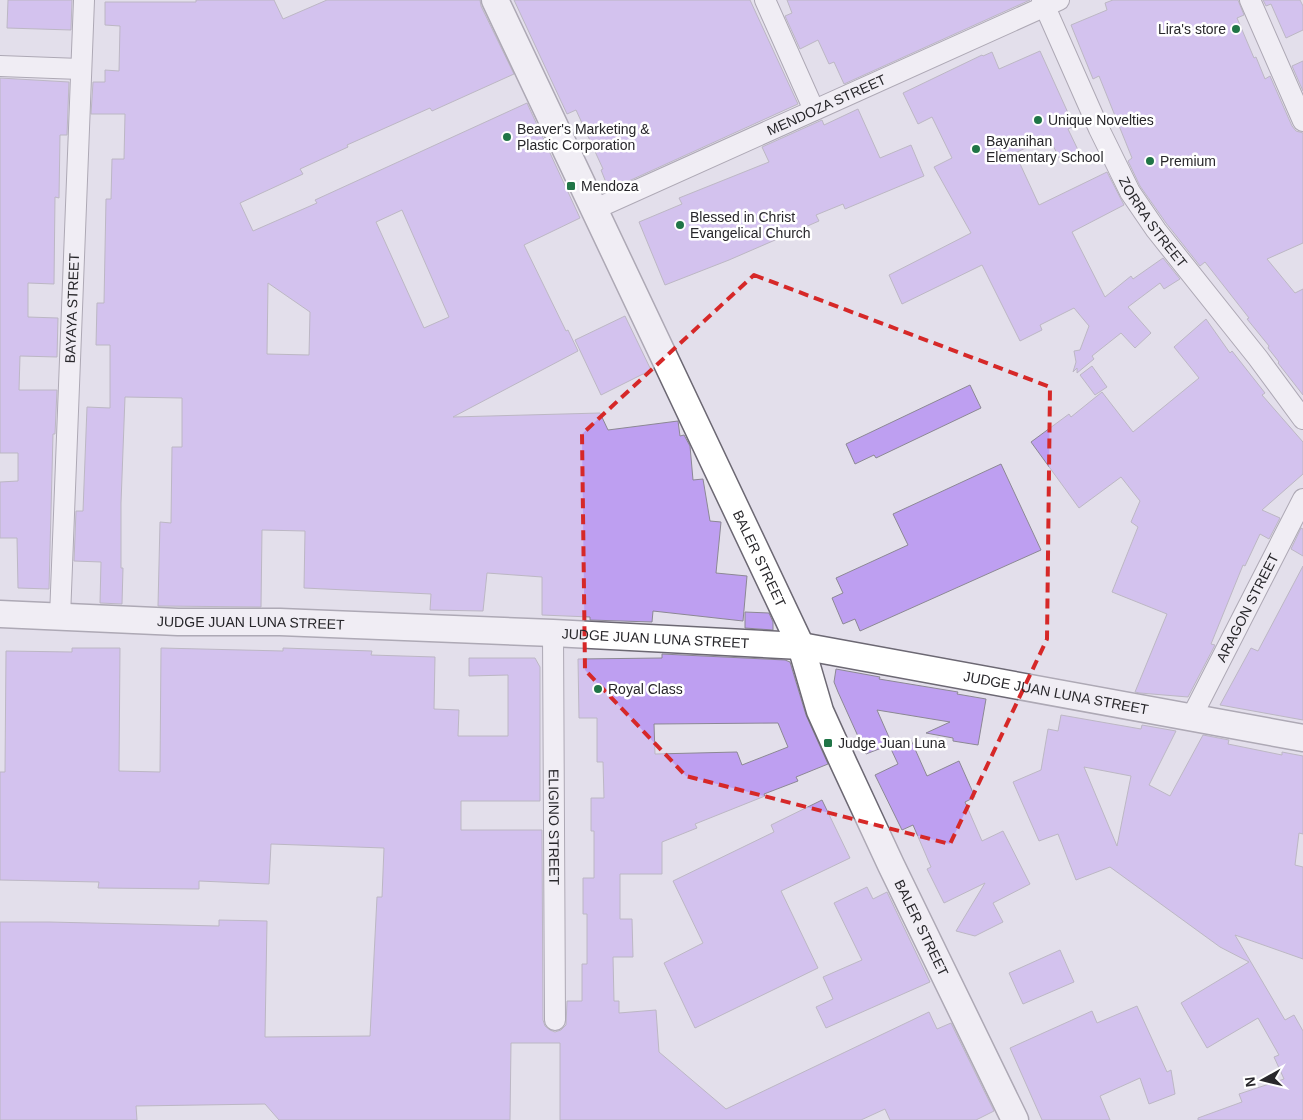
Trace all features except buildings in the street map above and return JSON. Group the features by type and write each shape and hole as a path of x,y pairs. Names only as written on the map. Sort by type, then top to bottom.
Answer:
{"street":[{"name":"BAYAYA STREET","path":"60,617 84,0"},
{"name":"BALER STREET","path":"495,0 593,210 678,384 800,646 820,710 844,764 1015,1120"},
{"path":"765,0 814,110"},
{"path":"1250,0 1303,121"},
{"name":"MENDOZA STREET","path":"593,210 1049,2"},
{"name":"ZORRA STREET","path":"1049,2 1099,129 1130,192 1156,230 1258,358 1303,420"},
{"path":"0,66 80,69"},
{"name":"ARAGON STREET","path":"1192,718 1303,499"},
{"name":"JUDGE JUAN LUNA STREET","path":"0,614 178,622 280,622 553,633 800,646 1303,738"},
{"name":"ELIGINO STREET","path":"553,633 555,1020"}],"highlighted area":[{"path":"754,275 1050,387 1047,639 950,844 686,776 585,670 582,434"}],"place":[{"name":"Lira's store","path":"1236,29"},
{"name":"Unique Novelties","path":"1038,120"},
{"name":"Beaver's Marketing & Plastic Corporation","path":"507,137"},
{"name":"Bayanihan Elementary School","path":"976,149"},
{"name":"Premium","path":"1150,161"},
{"name":"Mendoza","path":"571,186"},
{"name":"Blessed in Christ Evangelical Church","path":"680,225"},
{"name":"Royal Class","path":"598,689"},
{"name":"Judge Juan Luna","path":"828,743"}]}
